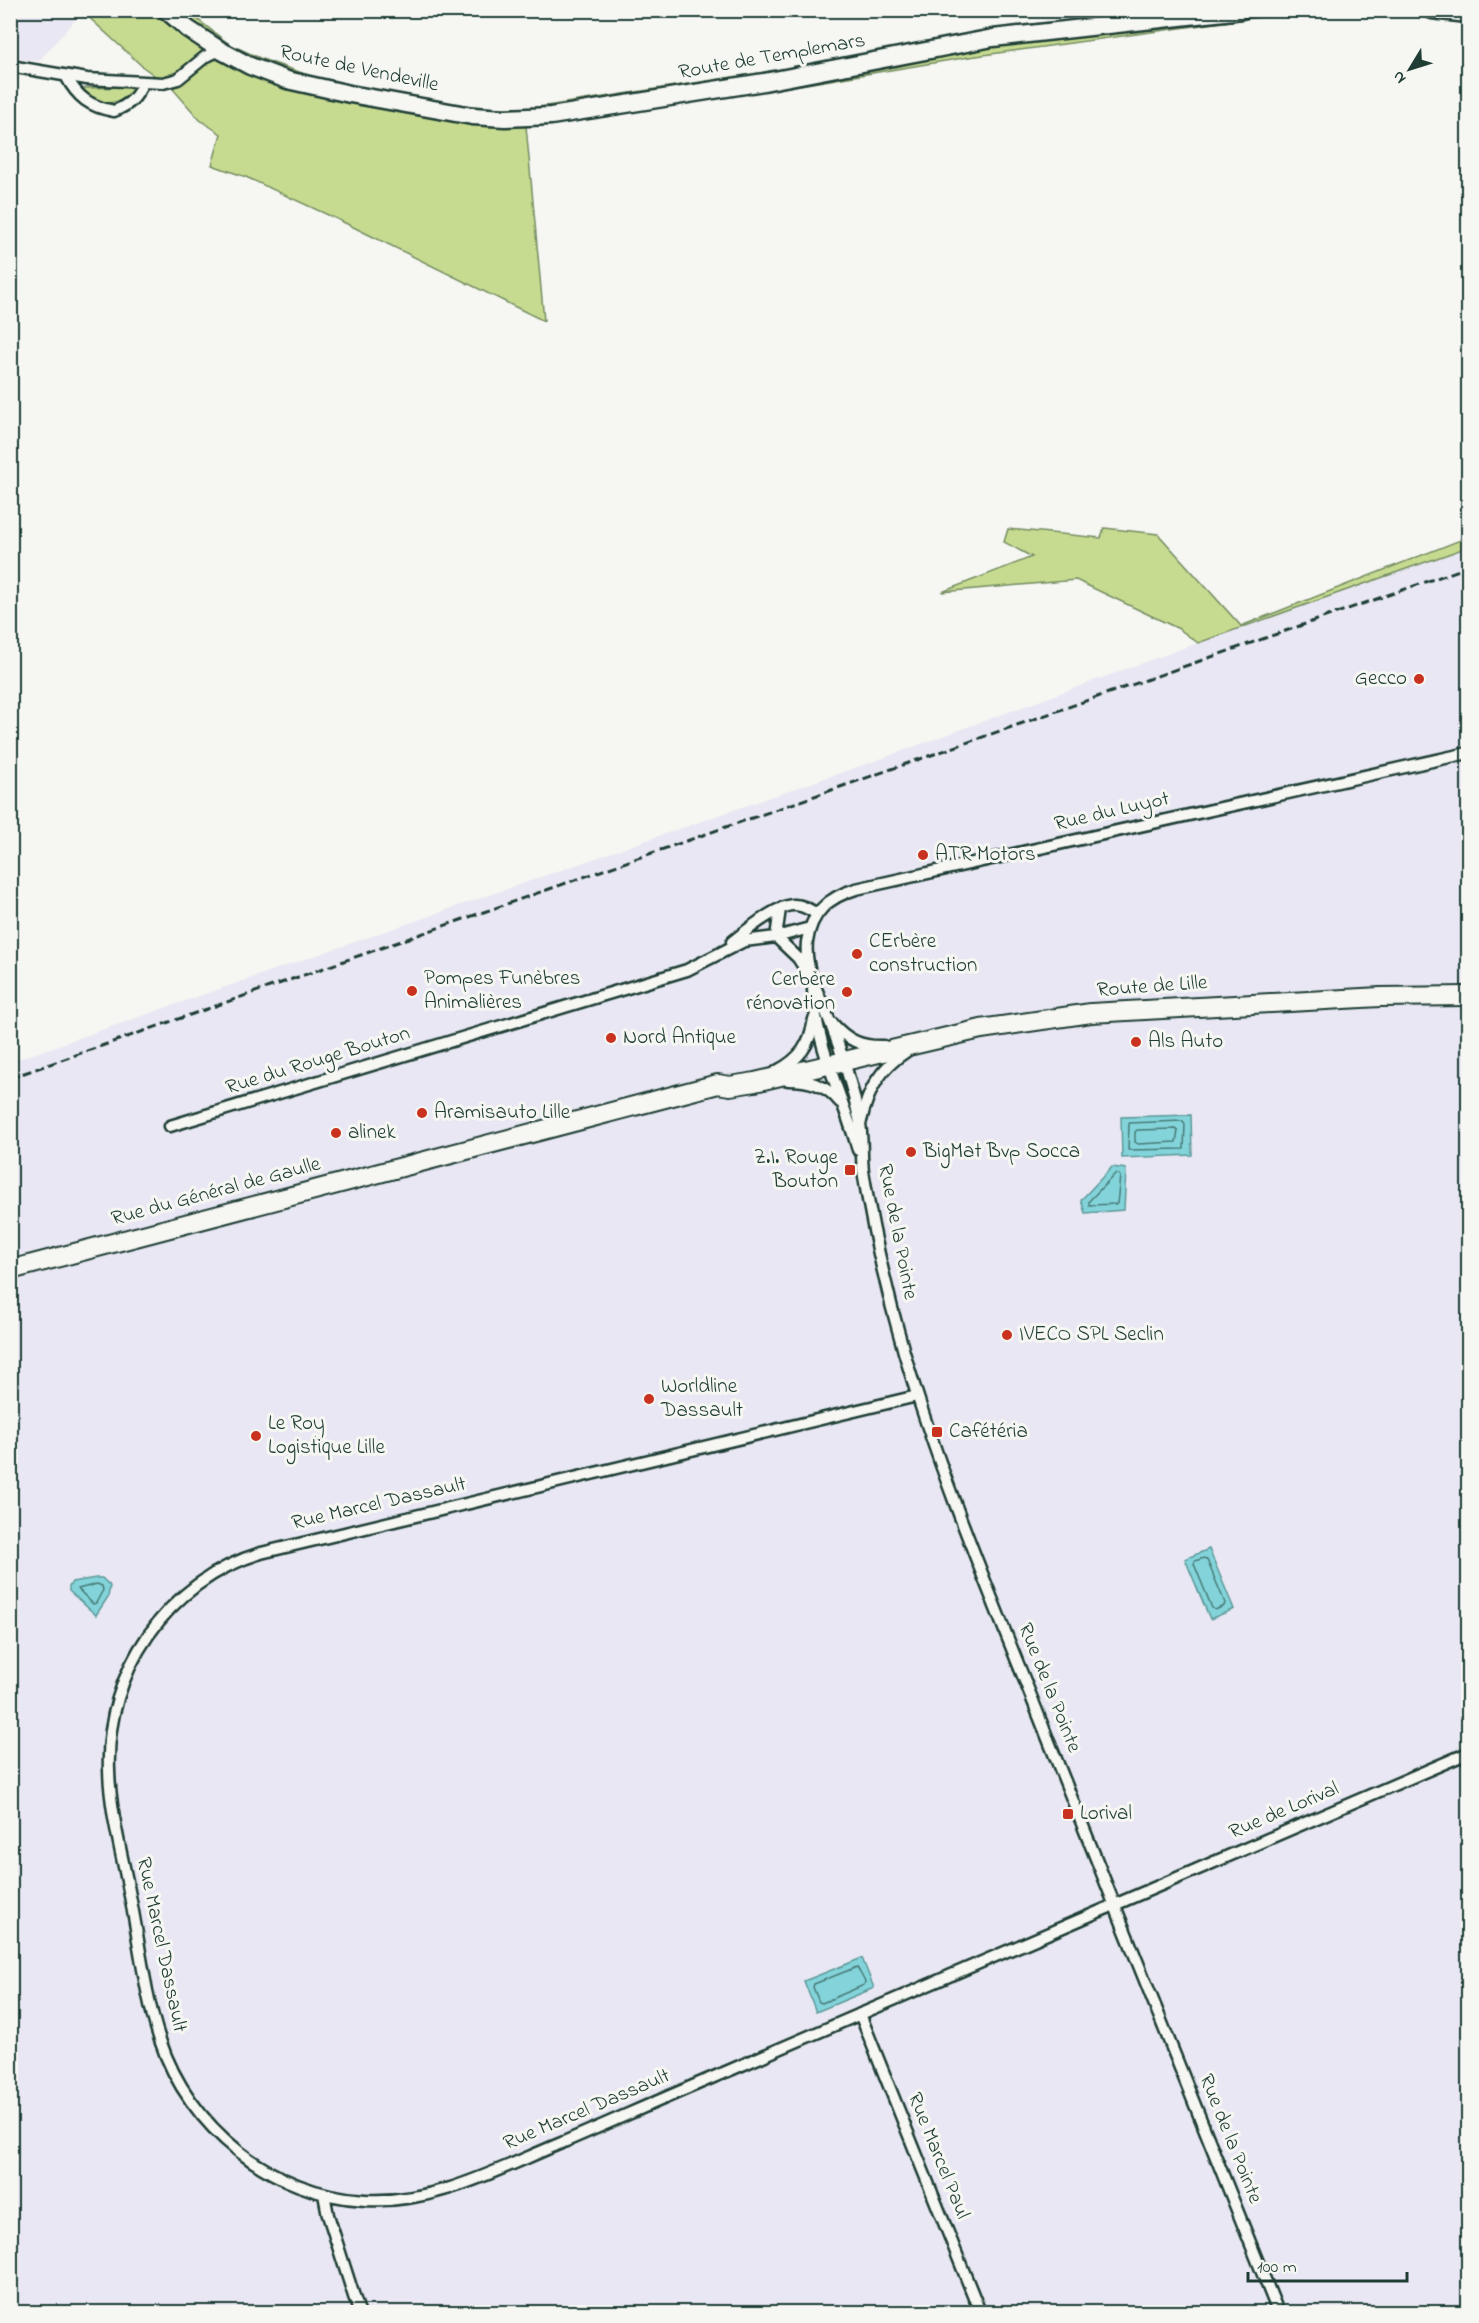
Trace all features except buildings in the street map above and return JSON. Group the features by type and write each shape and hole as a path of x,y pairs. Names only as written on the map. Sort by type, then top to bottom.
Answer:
{"main road":[{"name":"Route de Vendeville","path":"166,10 188,29 220,50 250,66 287,80 452,112"},
{"name":"Route de Templemars","path":"452,112 490,117 551,116 764,82 993,38 1242,10"},
{"path":"1432,10 1468,14"},
{"name":"Route de Lille","path":"836,1062 1035,1020 1122,1010 1369,998 1468,996"},
{"name":"Rue du Général de Gaulle","path":"10,1270 503,1142 524,1140 715,1095 725,1092 730,1086 836,1062"}],"street":[{"path":"10,66 87,79 163,83 178,79 205,57 220,50"},
{"path":"66,76 78,96 88,104 114,111 132,102 138,95 143,82"},
{"name":"Rue du Luyot","path":"836,1062 830,1021 813,982 807,952 810,928 817,914 831,899 856,889 1468,753"},
{"path":"755,1082 785,1067 799,1057 808,1045 815,1014 813,982 798,958 776,937 780,909 794,905 817,914"},
{"name":"Rue du Rouge Bouton","path":"717,954 780,909"},
{"name":"Rue du Rouge Bouton","path":"170,1126 687,970 751,939 776,937 810,928"},
{"path":"815,1014 836,1062 848,1116 863,1166"},
{"path":"830,1021 843,1034 864,1045 923,1042"},
{"path":"860,1124 872,1088 884,1070 895,1059 923,1042"},
{"name":"Rue de la Pointe","path":"836,1062 860,1124 863,1166 889,1293 917,1396 940,1464 1278,2313"},
{"path":"755,1082 802,1080 819,1084 835,1096 848,1116"},
{"name":"Rue Marcel Dassault","path":"917,1396 250,1556 217,1571 199,1583 170,1608 150,1632 133,1659 119,1694 111,1726 109,1771 115,1814 159,2038 182,2088 203,2118 242,2154 277,2175 324,2194 358,2199 381,2200 424,2196 444,2191 1115,1905"},
{"name":"Rue de Lorival","path":"1115,1905 1468,1753"},
{"name":"Rue Marcel Paul","path":"860,2014 980,2313"},
{"path":"324,2194 328,2216 359,2313"}],"shaded area":[{"path":"11,11 83,11 39,61 11,60"},
{"path":"1468,547 1468,2161 1464,2163 1468,2176 1468,2312 11,2312 10,1062 883,758"}],"green space":[{"path":"1163,10 1348,11 1275,15 969,57 716,99 526,126 544,321 339,220 246,177 212,165 221,134 200,120 173,89 143,67 82,11 187,11 229,44 262,59 325,81 444,103 494,108 533,108 804,66 1028,25"},
{"path":"1372,11 1468,11 1468,21"},
{"path":"133,87 134,91 129,95 108,103 94,101 83,91 85,88"},
{"path":"1104,528 1158,534 1241,626 1468,537 1468,547 1198,643 1179,629 1076,580 942,592 1032,557 1004,542 1008,529 1101,538"}],"water":[{"path":"1191,1115 1192,1155 1122,1158 1121,1117"},
{"path":"1112,1167 1126,1169 1124,1210 1085,1213 1081,1200"},
{"path":"1209,1549 1234,1609 1210,1619 1185,1559"},
{"path":"102,1578 110,1586 108,1597 96,1615 69,1591 69,1587 72,1582"},
{"path":"862,1958 874,1988 816,2012 804,1981"}],"railway":[{"path":"10,1078 1468,567"}],"place":[{"name":"Gecco","path":"1419,679"},
{"name":"ATR Motors","path":"923,855"},
{"name":"CErbère construction","path":"857,954"},
{"name":"Pompes Funèbres Animalières","path":"412,991"},
{"name":"Cerbère rénovation","path":"847,992"},
{"name":"Nord Antique","path":"611,1038"},
{"name":"Als Auto","path":"1136,1042"},
{"name":"Aramisauto Lille","path":"422,1113"},
{"name":"alinek","path":"336,1133"},
{"name":"BigMat Bvp Socca","path":"911,1152"},
{"name":"Z.I. Rouge Bouton","path":"850,1170"},
{"name":"IVECO SPL Seclin","path":"1007,1335"},
{"name":"Worldline Dassault","path":"649,1399"},
{"name":"Cafétéria","path":"937,1432"},
{"name":"Le Roy Logistique Lille","path":"256,1436"},
{"name":"Lorival","path":"1068,1814"}]}
